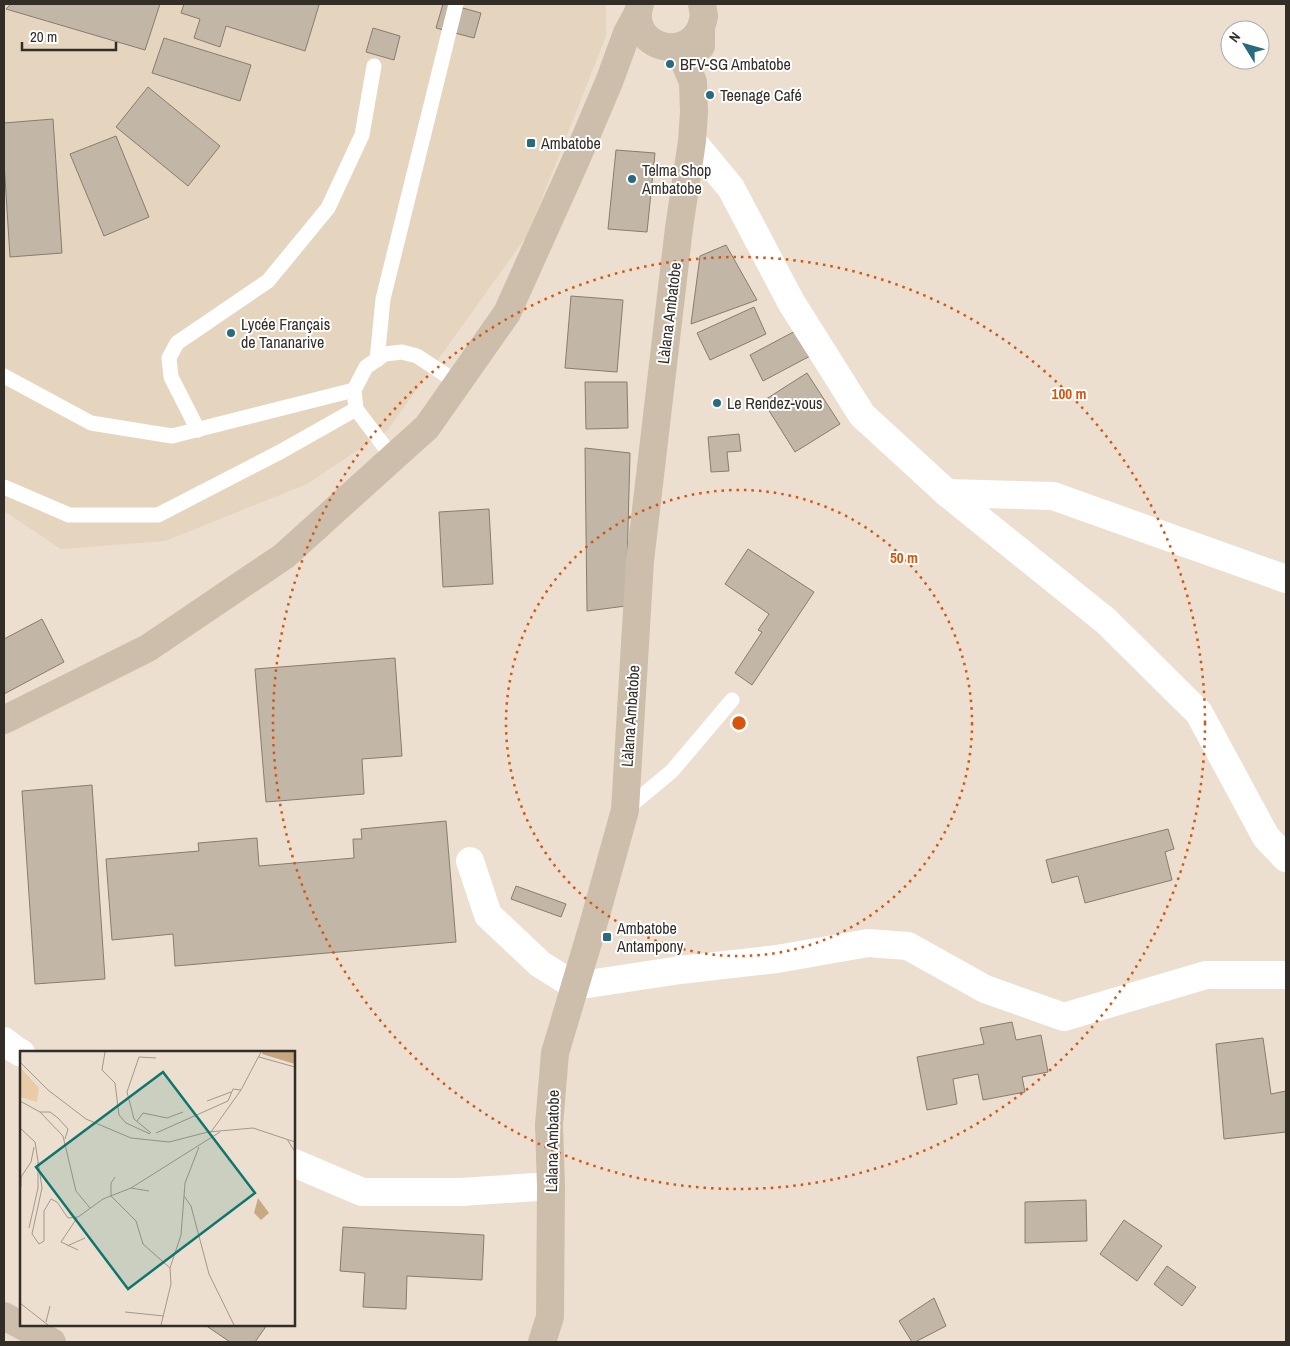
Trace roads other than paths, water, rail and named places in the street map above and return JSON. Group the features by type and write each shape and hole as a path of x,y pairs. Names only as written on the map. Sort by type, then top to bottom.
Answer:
{"street":[{"name":"Làlana Ambatobe","path":"639,8 639,24 644,34 652,42 668,47 685,45 694,38 702,10"},
{"path":"4,720 148,648 284,556 427,427 507,313 571,170 639,8"},
{"name":"Làlana Ambatobe","path":"693,82 700,56 702,10"},
{"name":"Làlana Ambatobe","path":"550,1334 551,1186 549,1125 555,1053 592,930 625,810 640,561 679,228 692,141 694,112 693,82 686,63 668,47"},
{"path":"609,82 622,69 648,52 668,47"},
{"path":"692,141 731,188 791,302 862,415 947,493 1106,621 1199,712 1266,837 1286,858"},
{"path":"947,493 1052,496 1286,579"},
{"path":"470,861 488,915 540,964 575,986 680,970 777,959 868,943 908,946 985,989 1064,1017 1206,975 1286,975"},
{"path":"4,1041 20,1052"},
{"path":"295,1163 362,1192 461,1192 551,1186"},
{"path":"4,1316 20,1325"},
{"path":"22,1326 52,1342"}],"lane":[{"path":"377,360 383,299 456,4"},
{"path":"198,430 171,377 169,358 177,343 268,281 328,208 362,135 374,66"},
{"path":"392,458 356,409 354,390 366,367 386,354 402,352 417,356 458,383"},
{"path":"4,376 91,423 172,436 354,390"},
{"path":"4,487 69,515 158,515 280,452 356,409"},
{"path":"625,810 672,771 732,700"}],"place":[{"name":"BFV-SG Ambatobe","path":"670,64"},
{"name":"Teenage Café","path":"710,95"},
{"name":"Ambatobe","path":"531,143"},
{"name":"Telma Shop Ambatobe","path":"632,179"},
{"name":"Lycée Français de Tananarive","path":"231,333"},
{"name":"Le Rendez-vous","path":"717,403"},
{"name":"Ambatobe Antampony","path":"607,937"}]}
